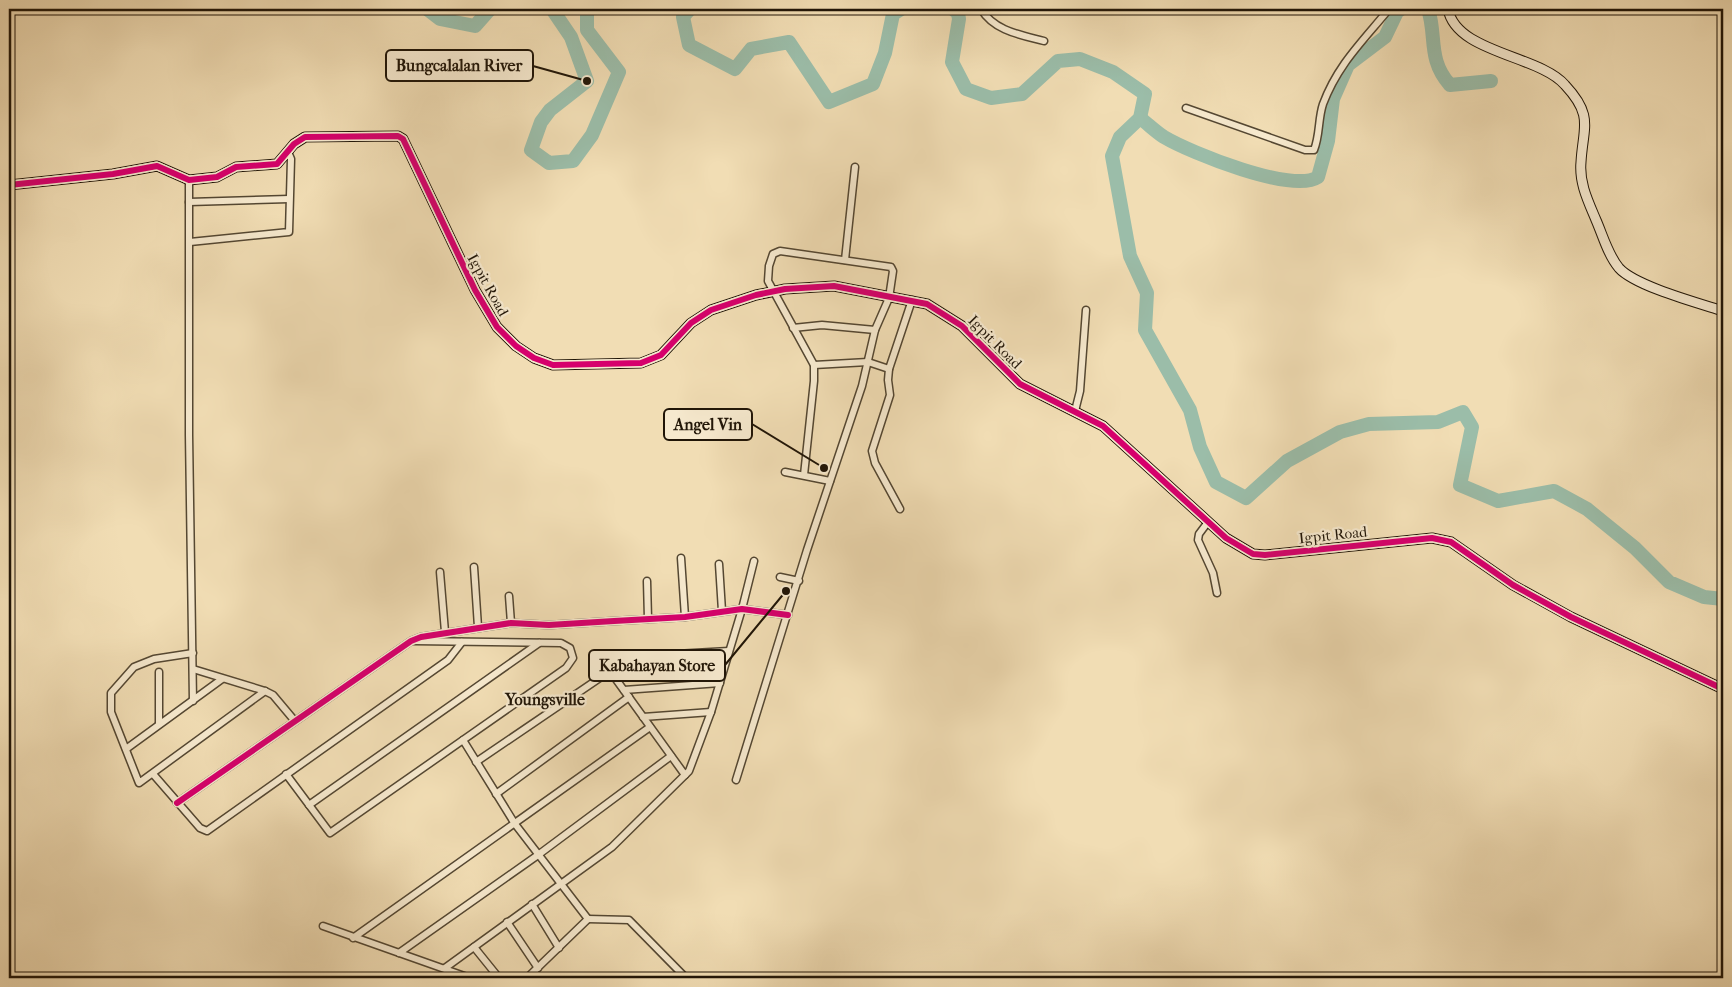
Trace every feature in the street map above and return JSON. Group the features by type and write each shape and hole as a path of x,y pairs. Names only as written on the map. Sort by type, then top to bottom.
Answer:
{"street":[{"path":"981,9 985,16 1004,30 1044,42"},
{"path":"1186,108 1312,151 1316,147 1323,105 1338,72 1355,46 1389,9"},
{"path":"1448,9 1450,17 1463,33 1506,55 1550,73 1565,84 1576,100 1585,118 1586,131 1581,160 1582,184 1618,267 1634,280 1723,311"},
{"name":"Igpit Road","path":"288,152 298,141 310,136 398,136 402,139 471,282 497,327 516,346 534,358 553,365 641,363 653,360 661,355 691,323 711,310 773,291 834,286 927,304 962,326 1020,384 1075,410 1109,431 1208,522 1236,545 1253,554 1432,538 1451,542 1514,585 1571,618 1723,689"},
{"path":"9,185 113,174 156,166 189,180 217,177 236,167 277,164 288,152 292,159 289,199 290,228 286,233 190,242"},
{"path":"845,260 855,167"},
{"path":"189,180 192,701"},
{"path":"189,202 289,199"},
{"path":"736,780 862,386 875,330 889,298 893,271 891,267 777,252 770,261 767,276 773,291 810,354 814,365 804,475"},
{"path":"900,509 875,463 872,451 890,395 889,369 912,300"},
{"path":"1075,410 1080,391 1086,310"},
{"path":"793,328 822,325 875,330"},
{"path":"814,365 868,362 889,369"},
{"path":"785,472 830,482"},
{"path":"1208,522 1199,534 1198,540 1213,573 1216,593"},
{"path":"681,558 685,617"},
{"path":"445,968 622,839 693,765 730,652 754,562"},
{"path":"719,564 722,611"},
{"path":"474,567 478,627"},
{"path":"440,572 445,632"},
{"path":"780,577 799,581"},
{"path":"647,581 648,619"},
{"path":"509,596 511,624"},
{"path":"177,803 410,641 445,632 511,624 549,625 685,617 742,610 788,615"},
{"path":"286,774 330,833 572,662 573,653 566,645 540,642 410,641"},
{"path":"153,774 200,828 207,831 448,660 462,642"},
{"path":"309,805 540,642"},
{"path":"685,775 610,671 605,660 607,657 730,652"},
{"path":"193,653 170,656 134,667 111,693 111,712 137,782 143,782 265,690"},
{"path":"193,669 265,690 273,695 294,720"},
{"path":"476,762 610,671"},
{"path":"160,672 160,724"},
{"path":"126,749 222,679"},
{"path":"624,690 720,683"},
{"path":"496,794 629,697"},
{"path":"643,717 711,712"},
{"path":"354,938 650,727"},
{"path":"463,740 515,824 588,919"},
{"path":"399,953 538,855 671,756"},
{"path":"532,904 559,948"},
{"path":"527,978 588,919 629,920 686,978"},
{"path":"507,922 538,968"},
{"path":"323,926 470,978"},
{"path":"474,946 499,978"}],"waterway":[{"path":"427,9 440,19 475,26 490,9"},
{"path":"552,9 571,37 587,81 550,110 541,122 531,150 549,163 573,161 592,135 619,72 587,30 587,9"},
{"path":"690,9 683,17 689,45 735,69 751,49 789,42 829,102 873,84 885,53 893,14 901,9"},
{"path":"953,9 958,13 959,19 952,62 966,89 991,98 1022,94 1058,61 1080,59 1113,72 1145,94 1140,118 1120,137 1112,156 1130,256 1147,293 1145,330 1190,410 1200,447 1216,482 1246,498 1287,461 1340,432 1369,424 1438,422 1463,412 1472,427 1460,485 1498,501 1554,491 1587,509 1635,548 1669,582 1704,597 1723,599"},
{"path":"1140,118 1161,135 1177,144 1242,169 1287,180 1305,181 1318,177 1328,141 1333,99 1348,65 1385,37 1397,12 1401,9"},
{"path":"1428,9 1431,19 1435,57 1438,66 1450,85 1491,81"}],"cycle path":[{"path":"9,185 113,174 157,166 189,180 217,177 236,167 277,164 294,144 305,137 398,136 403,139 475,290 497,327 516,346 534,358 553,365 641,363 661,355 691,323 711,310 756,295 785,289 834,286 927,304 962,326 1020,384 1103,426 1226,538 1253,554 1265,555 1432,538 1451,542 1513,585 1571,617 1723,689"},
{"path":"177,803 411,641 421,637 511,623 549,625 685,617 742,609 788,615"}],"place":[{"name":"Bungcalalan River","path":"587,81"},
{"name":"Angel Vin","path":"824,468"},
{"name":"Kabahayan Store","path":"786,591"}],"district":[{"name":"Youngsville","path":"545,699"}]}
